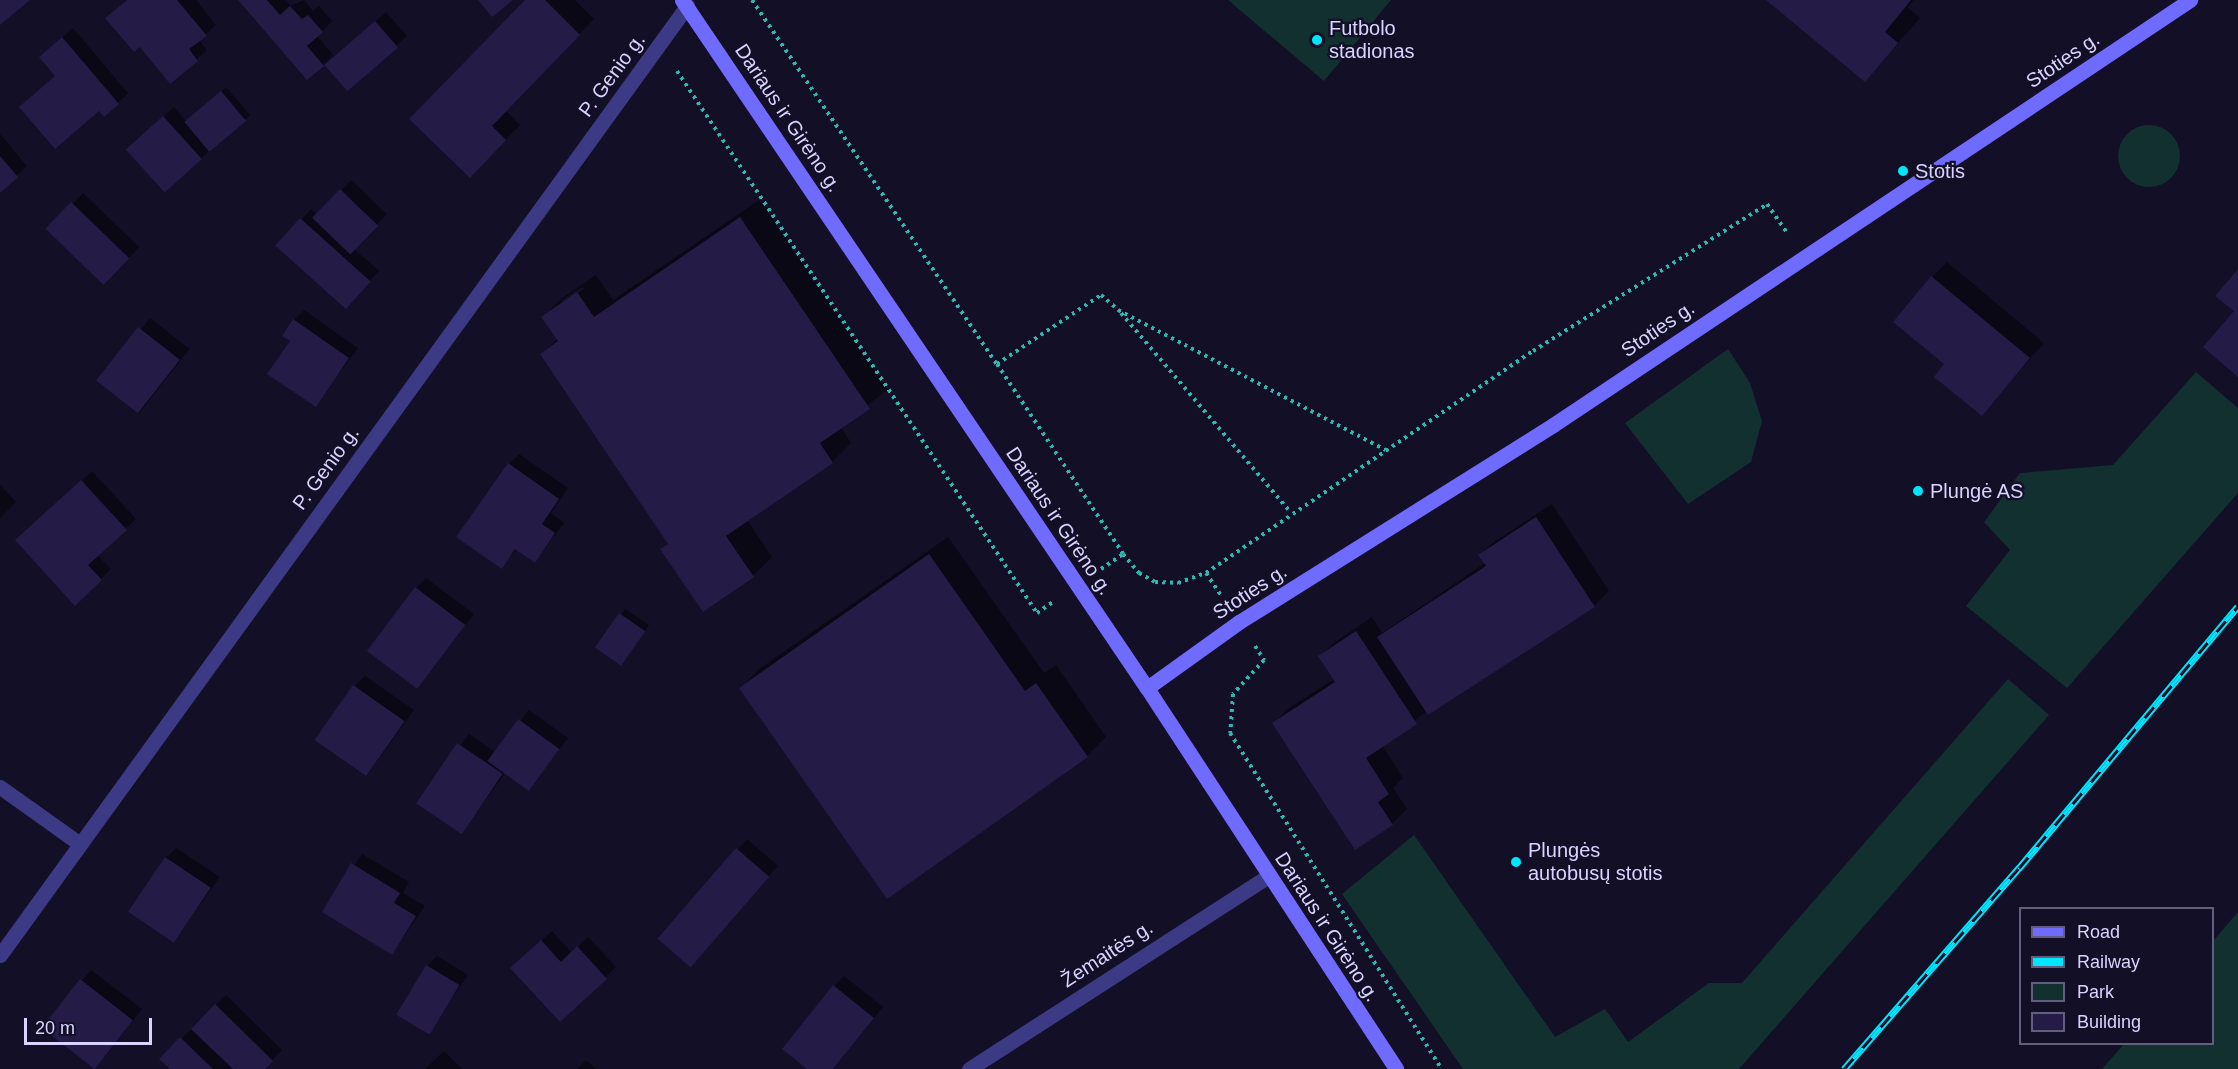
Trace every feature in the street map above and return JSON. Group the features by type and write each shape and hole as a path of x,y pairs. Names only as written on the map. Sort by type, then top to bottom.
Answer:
{"main road":[{"name":"Stoties g.","path":"1147,688 1239,622 1553,425 1803,256 2190,0"},
{"name":"Dariaus ir Girėno g.","path":"685,3 1147,688 1396,1069"}],"street":[{"name":"P. Genio g.","path":"0,955 659,45 685,3"},
{"path":"0,787 80,844"},
{"name":"Žemaitės g.","path":"969,1069 1269,876"}],"path":[{"path":"752,0 1123,554 1139,573 1155,582 1178,583 1206,573 1291,513 1533,351 1767,204 1803,256"},
{"path":"659,45 1037,613 1123,554"},
{"path":"997,364 1101,295 1118,310 1291,513"},
{"path":"1118,310 1386,450"},
{"path":"1206,573 1264,660 1233,694 1230,733 1442,1069"}],"green space":[{"name":"Futbolo stadionas","path":"1228,0 1391,0 1324,81"},
{"path":"2143,125 2155,125 2171,134 2178,144 2180,156 2178,168 2171,178 2155,187 2143,187 2132,182 2123,173 2118,162 2118,150 2123,139 2132,130"},
{"path":"1728,349 1750,383 1762,421 1751,462 1688,504 1625,423"},
{"path":"2196,372 2238,408 2238,493 2067,688 1966,606 2010,550 1984,522 2020,473 2113,465"},
{"path":"2008,679 2049,715 1739,1069 1463,1069 1342,894 1414,835 1555,1037 1605,1009 1628,1042 1709,983 1742,983"},
{"path":"2238,912 2238,1069 2102,1069 2123,1045 2214,1045 2214,940"}],"building":[{"path":"0,0 30,0 0,25"},
{"path":"127,0 177,0 207,36 189,49 198,61 170,84 140,47 134,52 105,18"},
{"path":"238,0 267,0 280,15 290,6 302,19 308,15 323,32 307,46 324,66 307,80"},
{"path":"478,0 513,0 492,17"},
{"path":"525,0 545,0 580,35 492,126 506,140 470,178 409,119"},
{"path":"1766,0 1911,0 1885,32 1898,43 1865,82"},
{"path":"375,21 398,47 347,91 324,65"},
{"path":"62,37 119,104 104,117 99,111 55,149 19,107 55,76 39,57"},
{"path":"221,91 246,121 209,152 184,122"},
{"path":"163,116 202,159 165,193 126,149"},
{"path":"0,156 18,177 0,193"},
{"path":"340,189 378,226 350,255 312,218"},
{"path":"71,202 129,258 104,285 45,229"},
{"path":"740,217 870,409 820,443 833,463 726,536 754,577 703,612 660,549 668,544 540,354 558,341 541,317 577,292 594,317"},
{"path":"300,218 371,282 346,309 275,245"},
{"path":"2238,269 2238,377 2203,347 2234,311 2215,296"},
{"path":"1931,276 2030,358 1982,416 1934,377 1944,364 1893,322"},
{"path":"293,319 349,358 316,407 267,374 290,341 282,336"},
{"path":"138,327 180,360 138,413 96,381"},
{"path":"508,463 559,499 542,524 555,533 535,563 515,549 502,569 456,537"},
{"path":"81,480 127,530 88,565 102,580 75,606 15,540"},
{"path":"1536,517 1595,607 1428,715 1377,637 1486,566 1478,555"},
{"path":"929,554 1025,691 1036,683 1088,757 887,899 739,688"},
{"path":"415,587 465,625 417,689 367,651"},
{"path":"619,613 645,631 621,666 595,647"},
{"path":"1356,631 1417,724 1366,758 1389,794 1378,802 1393,825 1355,850 1272,723 1335,682 1318,656"},
{"path":"353,685 405,721 366,776 315,740"},
{"path":"518,719 559,749 529,791 487,761"},
{"path":"457,743 503,774 462,834 416,804"},
{"path":"736,848 769,877 690,967 657,939"},
{"path":"165,857 211,888 174,942 128,912"},
{"path":"351,863 400,893 394,903 416,916 392,955 322,912"},
{"path":"541,940 561,962 577,946 607,979 560,1022 510,968"},
{"path":"426,965 459,985 430,1035 396,1015"},
{"path":"80,979 133,1020 95,1069 42,1028"},
{"path":"833,985 874,1018 833,1069 807,1069 782,1049"},
{"path":"215,1004 273,1061 265,1069 233,1069 191,1029"},
{"path":"180,1037 213,1069 170,1069 159,1059"}],"railway":[{"path":"1844,1069 2019,868 2238,606"}],"place":[{"name":"Futbolo stadionas","path":"1317,40"},
{"name":"Stotis","path":"1903,171"},
{"name":"Plungė AS","path":"1918,491"},
{"name":"Plungės autobusų stotis","path":"1516,862"}]}
